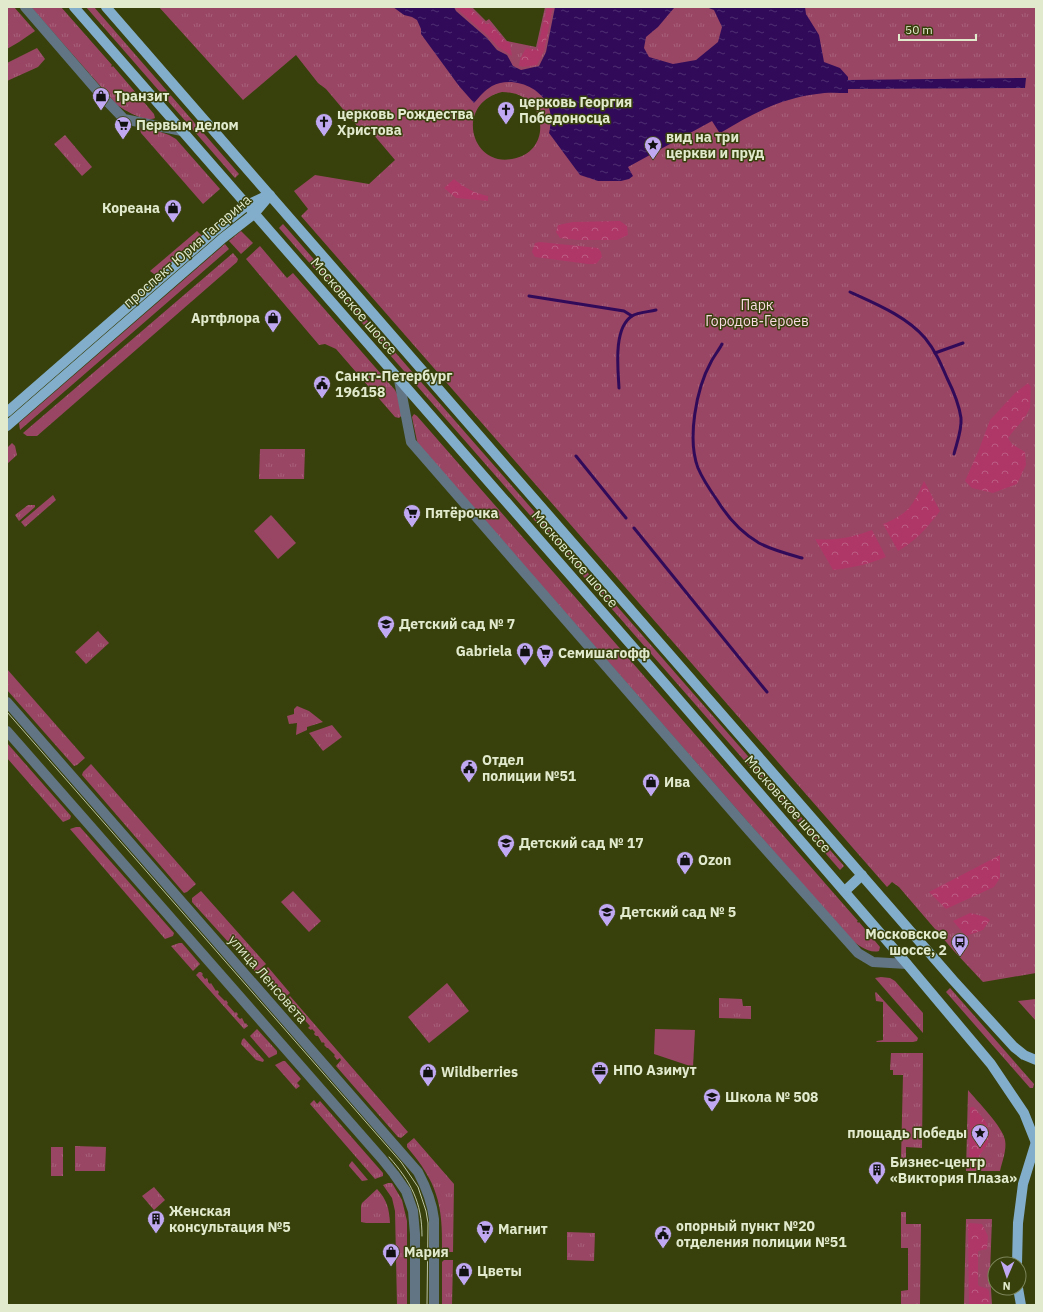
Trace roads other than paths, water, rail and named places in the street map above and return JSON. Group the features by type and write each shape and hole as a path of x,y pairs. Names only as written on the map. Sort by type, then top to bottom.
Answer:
{"main road":[{"name":"Московское шоссе","path":"74,7 907,964 991,1064 1024,1114 1036,1143"},
{"name":"Московское шоссе","path":"106,7 1002,1034 1024,1055 1036,1060"},
{"name":"проспект Юрия Гагарина","path":"7,412 216,230 247,205 270,195"},
{"name":"проспект Юрия Гагарина","path":"7,426 223,238 254,214 270,195"},
{"path":"845,891 862,875"},
{"path":"1017,1256 1018,1222 1024,1184 1036,1143"}],"street":[{"path":"25,7 101,95 124,119 182,131"},
{"path":"399,380 411,442 745,826 858,954 873,962 907,964"},
{"name":"улица Ленсовета","path":"7,702 418,1172 428,1194 434,1219 434,1305"},
{"path":"7,731 376,1153 406,1191 415,1222 415,1305"}],"water":[{"path":"393,7 454,7 456,11 487,38 497,50 507,55 513,66 521,70 539,66 546,52 555,7 684,7 674,8 658,27 646,37 644,48 649,57 673,64 696,60 718,42 722,27 714,10 706,7 805,7 806,14 819,35 824,62 840,68 848,77 848,80 1026,78 1025,88 848,89 848,93 825,93 804,96 767,108 722,132 719,132 712,121 628,167 633,176 629,179 621,181 598,181 580,175 549,133 551,123 550,112 544,99 539,93 524,85 508,82 500,83 492,86 474,103 459,86 421,34 421,29 417,20 404,15"}],"waterway":[{"path":"850,292 880,306 909,323 932,347 951,387 960,413 961,427 954,454"},
{"path":"529,296 624,311 632,316"},
{"path":"619,388 618,349 622,330 626,322 632,316 656,310"},
{"path":"935,353 963,343"},
{"path":"722,344 706,373 697,400 693,429 693,443 698,468 721,507 740,529 759,543 780,552 802,558"},
{"path":"576,456 626,518"},
{"path":"634,528 767,692"}],"tram line":[{"path":"7,712 401,1162 418,1187 426,1211 428,1223 427,1305"},
{"path":"389,1157 397,1166 414,1193 420,1213 422,1236"}],"place":[{"name":"Транзит","path":"101,111"},
{"name":"церковь Георгия Победоносца","path":"506,125"},
{"name":"церковь Рождества Христова","path":"324,137"},
{"name":"Первым делом","path":"123,140"},
{"name":"вид на три церкви и пруд","path":"653,160"},
{"name":"Кореана","path":"173,223"},
{"name":"Артфлора","path":"273,333"},
{"name":"Санкт-Петербург 196158","path":"322,399"},
{"name":"Пятёрочка","path":"412,528"},
{"name":"Детский сад № 7","path":"386,639"},
{"name":"Gabriela","path":"525,666"},
{"name":"Семишагофф","path":"545,668"},
{"name":"Отдел полиции №51","path":"469,783"},
{"name":"Ива","path":"651,797"},
{"name":"Детский сад № 17","path":"506,858"},
{"name":"Ozon","path":"685,875"},
{"name":"Детский сад № 5","path":"607,927"},
{"name":"Московское шоссе, 2","path":"960,957"},
{"name":"НПО Азимут","path":"600,1085"},
{"name":"Wildberries","path":"428,1087"},
{"name":"Школа № 508","path":"712,1112"},
{"name":"площадь Победы","path":"980,1148"},
{"name":"Бизнес-центр «Виктория Плаза»","path":"877,1185"},
{"name":"Женская консультация №5","path":"156,1234"},
{"name":"Магнит","path":"485,1244"},
{"name":"опорный пункт №20 отделения полиции №51","path":"663,1249"},
{"name":"Мария","path":"391,1267"},
{"name":"Цветы","path":"464,1286"}],"park label":[{"name":"Парк Городов-Героев","path":"757,314"}]}
